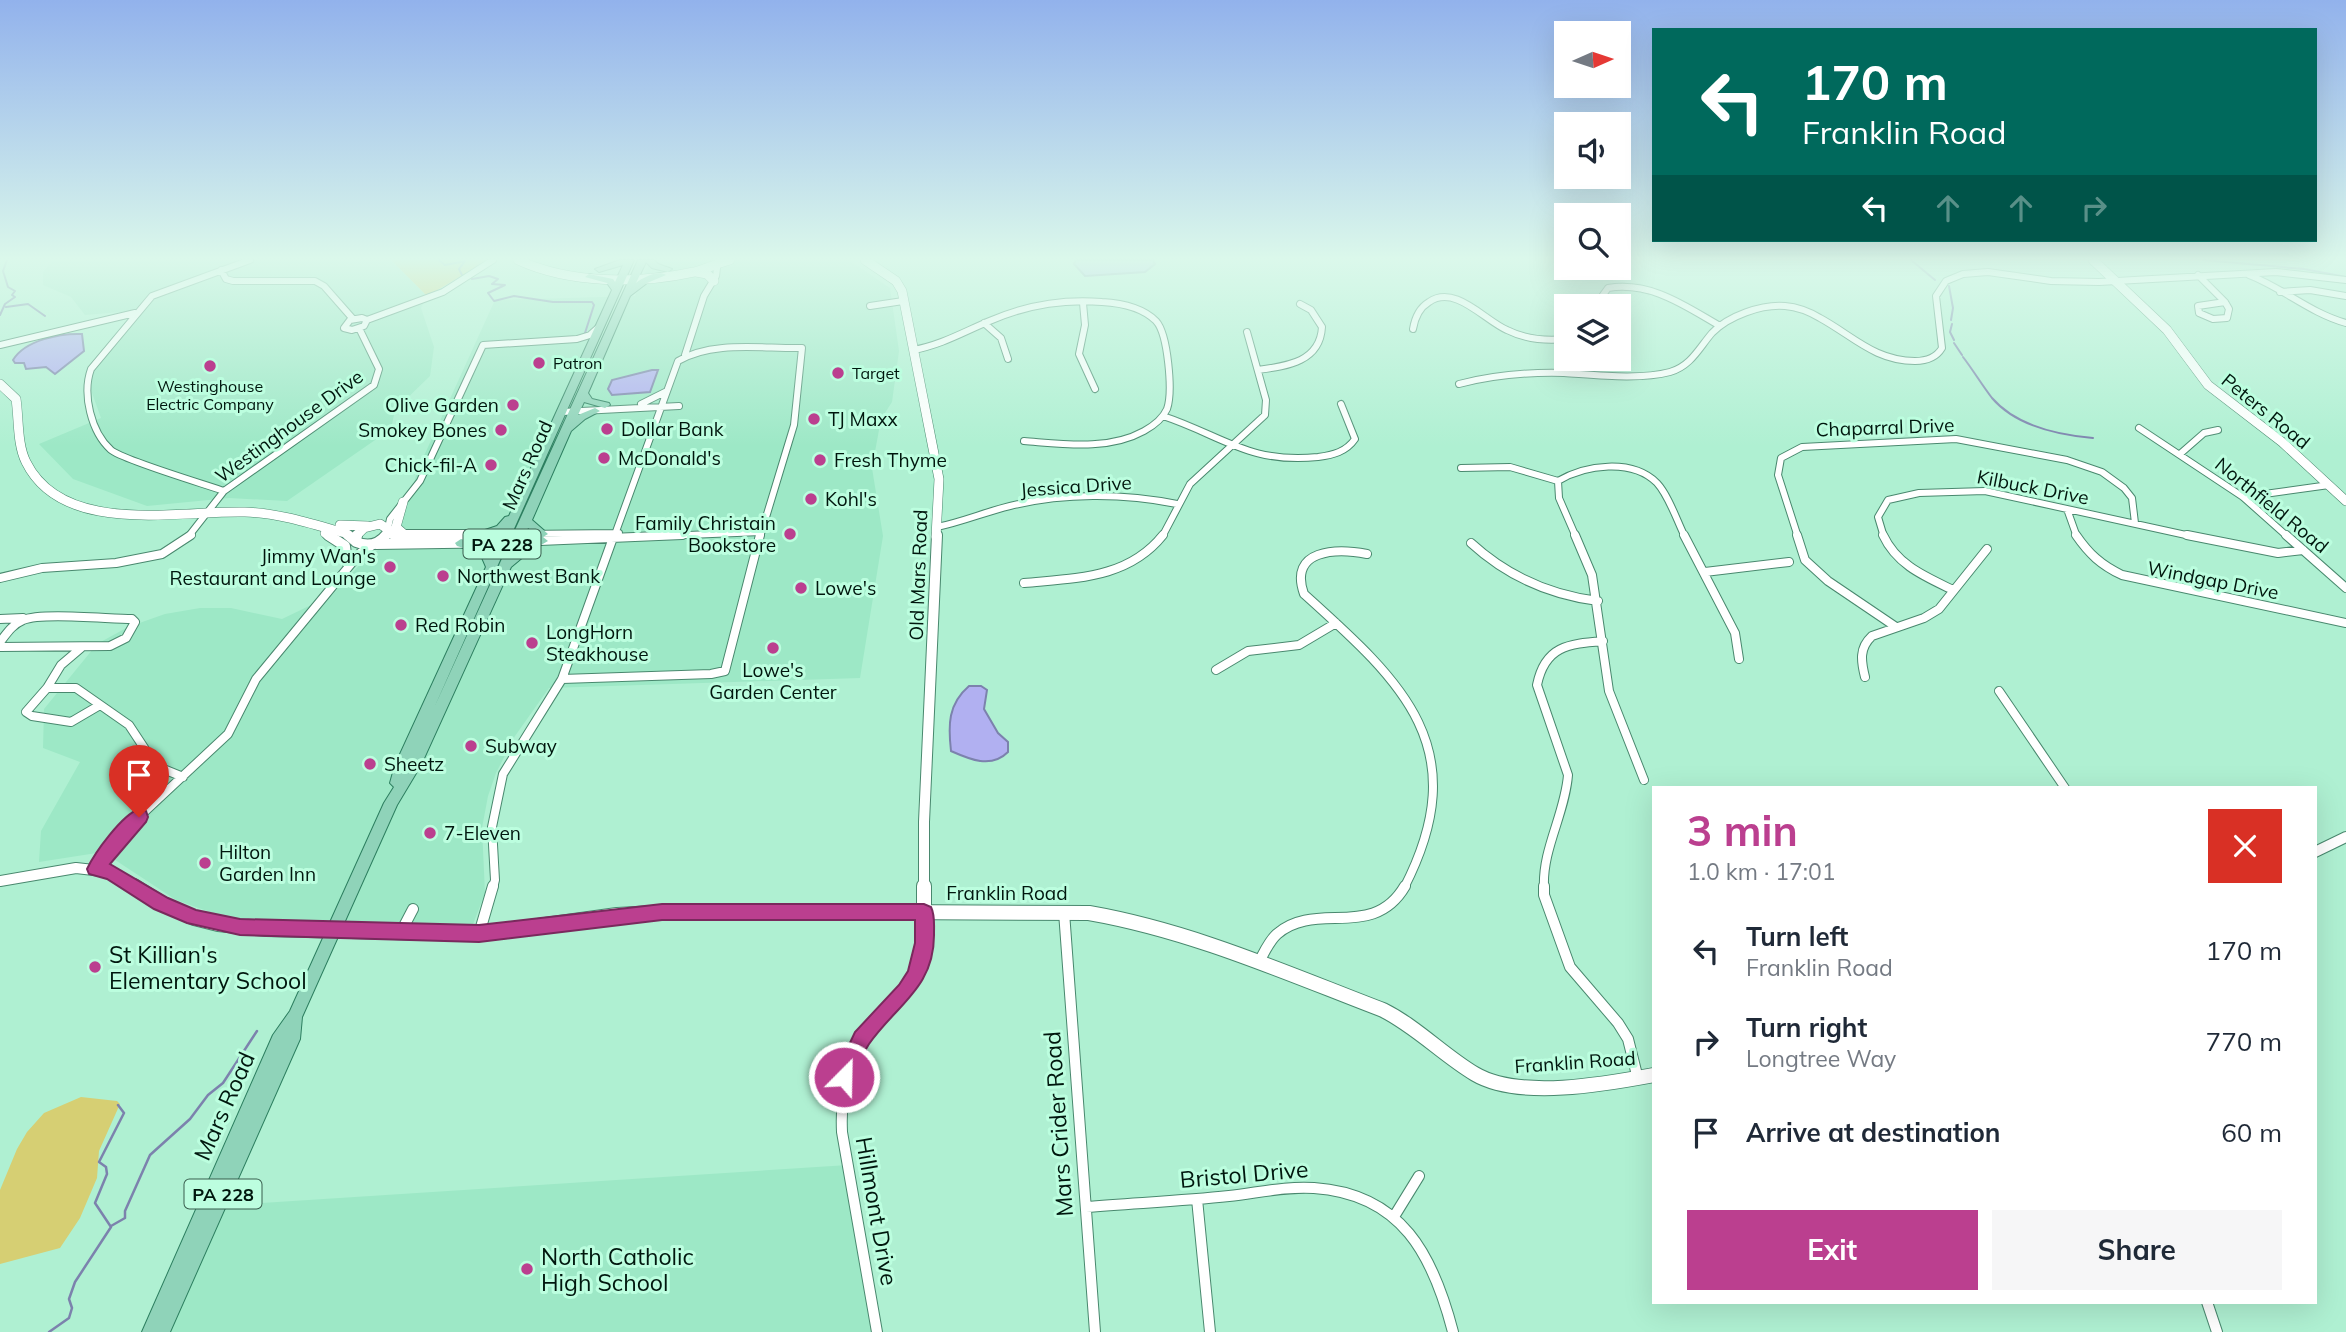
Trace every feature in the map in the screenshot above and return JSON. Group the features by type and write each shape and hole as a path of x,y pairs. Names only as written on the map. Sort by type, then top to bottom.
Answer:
{"main road":[{"name":"Mars Road","path":"150,1332 278,1040 295,1016 393,800 414,765 504,568 511,538 536,471 569,409 603,322"},
{"name":"Mars Road","path":"393,800 402,765 491,568 525,520 564,433 569,409 582,393 610,322"},
{"path":"582,393 588,401 600,408"},
{"path":"564,433 581,417 600,408"},
{"path":"486,534 497,531 507,523 536,471"},
{"path":"504,568 542,537 525,520"},
{"path":"461,543 485,551 491,568"},
{"name":"Mars Road","path":"161,1332 292,1039 295,1016"}],"street":[{"path":"0,345 85,322"},
{"path":"128,322 90,369 85,382 85,395 103,441 122,457 224,491"},
{"name":"Westinghouse Drive","path":"0,578 42,568 116,563 162,554 191,535 224,491 374,385 379,369 359,328 344,328 347,322"},
{"path":"359,328 366,322"},
{"path":"96,869 126,829 232,730 256,678 360,553 384,539 388,522 420,481 483,345 584,338 603,322"},
{"path":"479,934 495,880 492,827 503,775 513,754 562,679 674,369 685,355 696,322"},
{"name":"Old Mars Road","path":"907,322 938,468 924,822 924,912"},
{"path":"913,350 950,342 990,322"},
{"path":"1085,322 1079,354 1095,389"},
{"path":"1024,441 1116,441 1143,432 1163,416 1168,406 1169,386 1159,325 1156,322"},
{"path":"1258,370 1297,362 1308,356 1318,346 1323,334 1320,322"},
{"path":"1413,330 1415,322"},
{"path":"1495,322 1507,330 1542,340 1554,340"},
{"path":"1713,322 1720,326"},
{"path":"1459,384 1497,373 1522,371 1611,375 1671,372 1692,360 1720,326 1729,322"},
{"path":"1827,322 1858,346 1877,356 1896,361 1919,361 1934,358 1942,348 1939,322"},
{"name":"Peters Road","path":"2159,322 2208,385 2282,442 2346,501"},
{"path":"984,324 999,334 1008,349 1008,359"},
{"path":"1024,583 1100,576 1134,562 1162,537 1177,504 1190,484 1265,415 1266,400 1247,332"},
{"path":"562,679 711,674 725,671 731,657 761,532 794,425 802,348 702,351 685,355"},
{"path":"0,384 16,398 22,450 35,477 61,496 105,510 146,517 263,508 348,533 362,545 461,543 511,538 761,532"},
{"path":"644,407 666,392"},
{"path":"1163,416 1189,424 1264,456 1308,457 1343,453 1349,449 1355,439 1341,404"},
{"path":"569,409 661,406"},
{"path":"644,407 653,413 656,420"},
{"name":"Northfield Road","path":"2139,428 2243,498 2346,588"},
{"path":"2180,454 2204,433 2218,430"},
{"name":"Chaparral Drive","path":"1896,627 1828,581 1805,560 1778,475 1778,464 1786,453 1811,446 1948,438 2067,460 2102,472 2124,488 2132,498 2135,523"},
{"path":"1461,468 1502,464 1558,481 1576,471 1617,468 1634,470 1651,478 1658,484 1735,633 1739,659"},
{"path":"1558,481 1559,498 1592,575 1598,601 1609,691 1644,780"},
{"path":"2243,498 2329,485"},
{"name":"Kilbuck Drive","path":"1953,590 1905,566 1893,555 1878,517 1888,500 1919,493 1985,491 2250,549 2278,553 2303,550"},
{"name":"Jessica Drive","path":"937,527 969,522 1014,505 1049,501 1128,496 1177,504"},
{"path":"331,585 355,550 358,532 381,520 403,502"},
{"path":"403,502 397,516 396,528 402,534 415,537"},
{"name":"Windgap Drive","path":"2067,509 2072,532 2082,548 2101,564 2129,578 2346,623"},
{"path":"209,511 265,514 349,527 382,525 396,536 486,534 511,538"},
{"path":"265,514 340,540 348,551 347,562"},
{"path":"591,536 620,516"},
{"path":"591,536 604,545 607,553"},
{"path":"1471,543 1495,565 1563,595 1598,601"},
{"path":"1865,677 1860,652 1865,641 1872,635 1924,618 1939,609 1987,549"},
{"path":"1259,962 1271,942 1285,929 1306,922 1370,915 1388,908 1396,901 1419,852 1432,803 1433,784 1428,748 1408,699 1376,659 1304,594 1299,580 1303,567 1314,556 1333,551 1367,554"},
{"path":"1704,572 1789,562"},
{"path":"0,619 69,616 86,619 132,619 135,622 131,633 121,642 110,646 81,648 0,644"},
{"path":"0,644 14,625 26,618"},
{"path":"1216,670 1248,651 1299,645 1336,623"},
{"path":"1603,641 1563,647 1548,658 1539,671 1537,685 1568,775 1567,790 1543,870 1542,887 1568,962 1624,1032 1632,1049 1638,1079"},
{"path":"81,648 62,666 26,712 32,716 71,722 100,705"},
{"path":"47,688 76,688 129,725 156,766 183,776"},
{"path":"1999,691 2064,786"},
{"path":"2317,851 2346,836"},
{"name":"Franklin Road","path":"0,881 76,868 96,869 111,872 178,911 218,924 266,929 402,930 479,934 662,912 1064,912 1114,916 1159,927 1259,962 1401,1018 1471,1072 1486,1080 1509,1086 1638,1079 1652,1076"},
{"path":"402,930 414,909 414,920 420,931"},
{"name":"Hillmont Drive","path":"877,1332 842,1132 840,1102 847,1066 856,1047 917,974 925,943 924,912"},
{"name":"Mars Crider Road","path":"1064,912 1095,1332"},
{"path":"1395,1215 1419,1176"},
{"name":"Bristol Drive","path":"1086,1207 1313,1188 1336,1190 1354,1196 1395,1215 1427,1255 1440,1284 1453,1332"},
{"path":"1198,1199 1210,1332"},
{"path":"2208,1304 2217,1332"}],"shaded area":[{"path":"134,322 426,322 434,347 430,376 395,410 391,429 287,501 229,498 147,506 73,479 39,444 101,418 91,390 93,372"},
{"path":"485,322 895,322 899,351 892,402 881,419 872,468 883,536 860,678 549,688 515,736 496,773 488,796 482,828 485,893 472,927 268,923 230,919 176,900 103,852 39,862 41,831 80,762 43,748 44,709 97,644 128,627 165,614 200,608 231,608 282,619 332,595 365,559 381,548 395,547 418,469"},
{"path":"81,1097 117,1101 120,1104 99,1151 97,1178 80,1218 60,1248 0,1264 0,1190 17,1149 27,1132 44,1113"},
{"name":"North Catholic High School","path":"848,1165 877,1332 161,1332 217,1206"}],"water":[{"path":"82,334 84,351 55,374 46,367 26,369 24,363 15,363 13,360 26,347 44,339"},
{"path":"658,370 650,392 612,395 608,389 612,380"},
{"path":"969,686 981,686 987,690 984,709 998,733 1008,742 1008,752 994,760 980,761 951,751 953,708"}],"waterway":[{"path":"585,333 588,322"},
{"path":"1952,324 1950,332 1954,340"},
{"path":"1954,343 1962,355"},
{"path":"1963,357 1992,398 2013,416 2052,431 2093,438"},
{"path":"111,1226 125,1218 125,1211 150,1155 190,1119 208,1095 223,1083 257,1031"},
{"path":"49,1332 69,1318 72,1308 69,1299 75,1282 111,1227 95,1203 107,1174 106,1167 99,1162 124,1113 118,1105"}],"place":[{"name":"Patron","path":"539,363"},
{"name":"Westinghouse Electric Company","path":"210,366"},
{"name":"Target","path":"838,373"},
{"name":"Olive Garden","path":"513,405"},
{"name":"TJ Maxx","path":"814,419"},
{"name":"Dollar Bank","path":"607,429"},
{"name":"Smokey Bones","path":"501,430"},
{"name":"McDonald's","path":"604,458"},
{"name":"Fresh Thyme","path":"820,460"},
{"name":"Chick-fil-A","path":"491,465"},
{"name":"Kohl's","path":"811,499"},
{"name":"Family Christain Bookstore","path":"790,534"},
{"name":"Jimmy Wan's Restaurant and Lounge","path":"390,567"},
{"name":"Northwest Bank","path":"443,576"},
{"name":"Lowe's","path":"801,588"},
{"name":"Red Robin","path":"401,625"},
{"name":"LongHorn Steakhouse","path":"532,643"},
{"name":"Lowe's Garden Center","path":"773,648"},
{"name":"Subway","path":"471,746"},
{"name":"Sheetz","path":"370,764"},
{"name":"7-Eleven","path":"430,833"},
{"name":"Hilton Garden Inn","path":"205,863"},
{"name":"St Killian's Elementary School","path":"95,967"},
{"name":"North Catholic High School","path":"527,1269"}],"route":[{"path":"139,817 115,842 96,869 111,872 161,903 194,918 240,927 479,934 617,915 662,912 924,912 925,943 917,974 897,1001 862,1038 844,1077"}]}
